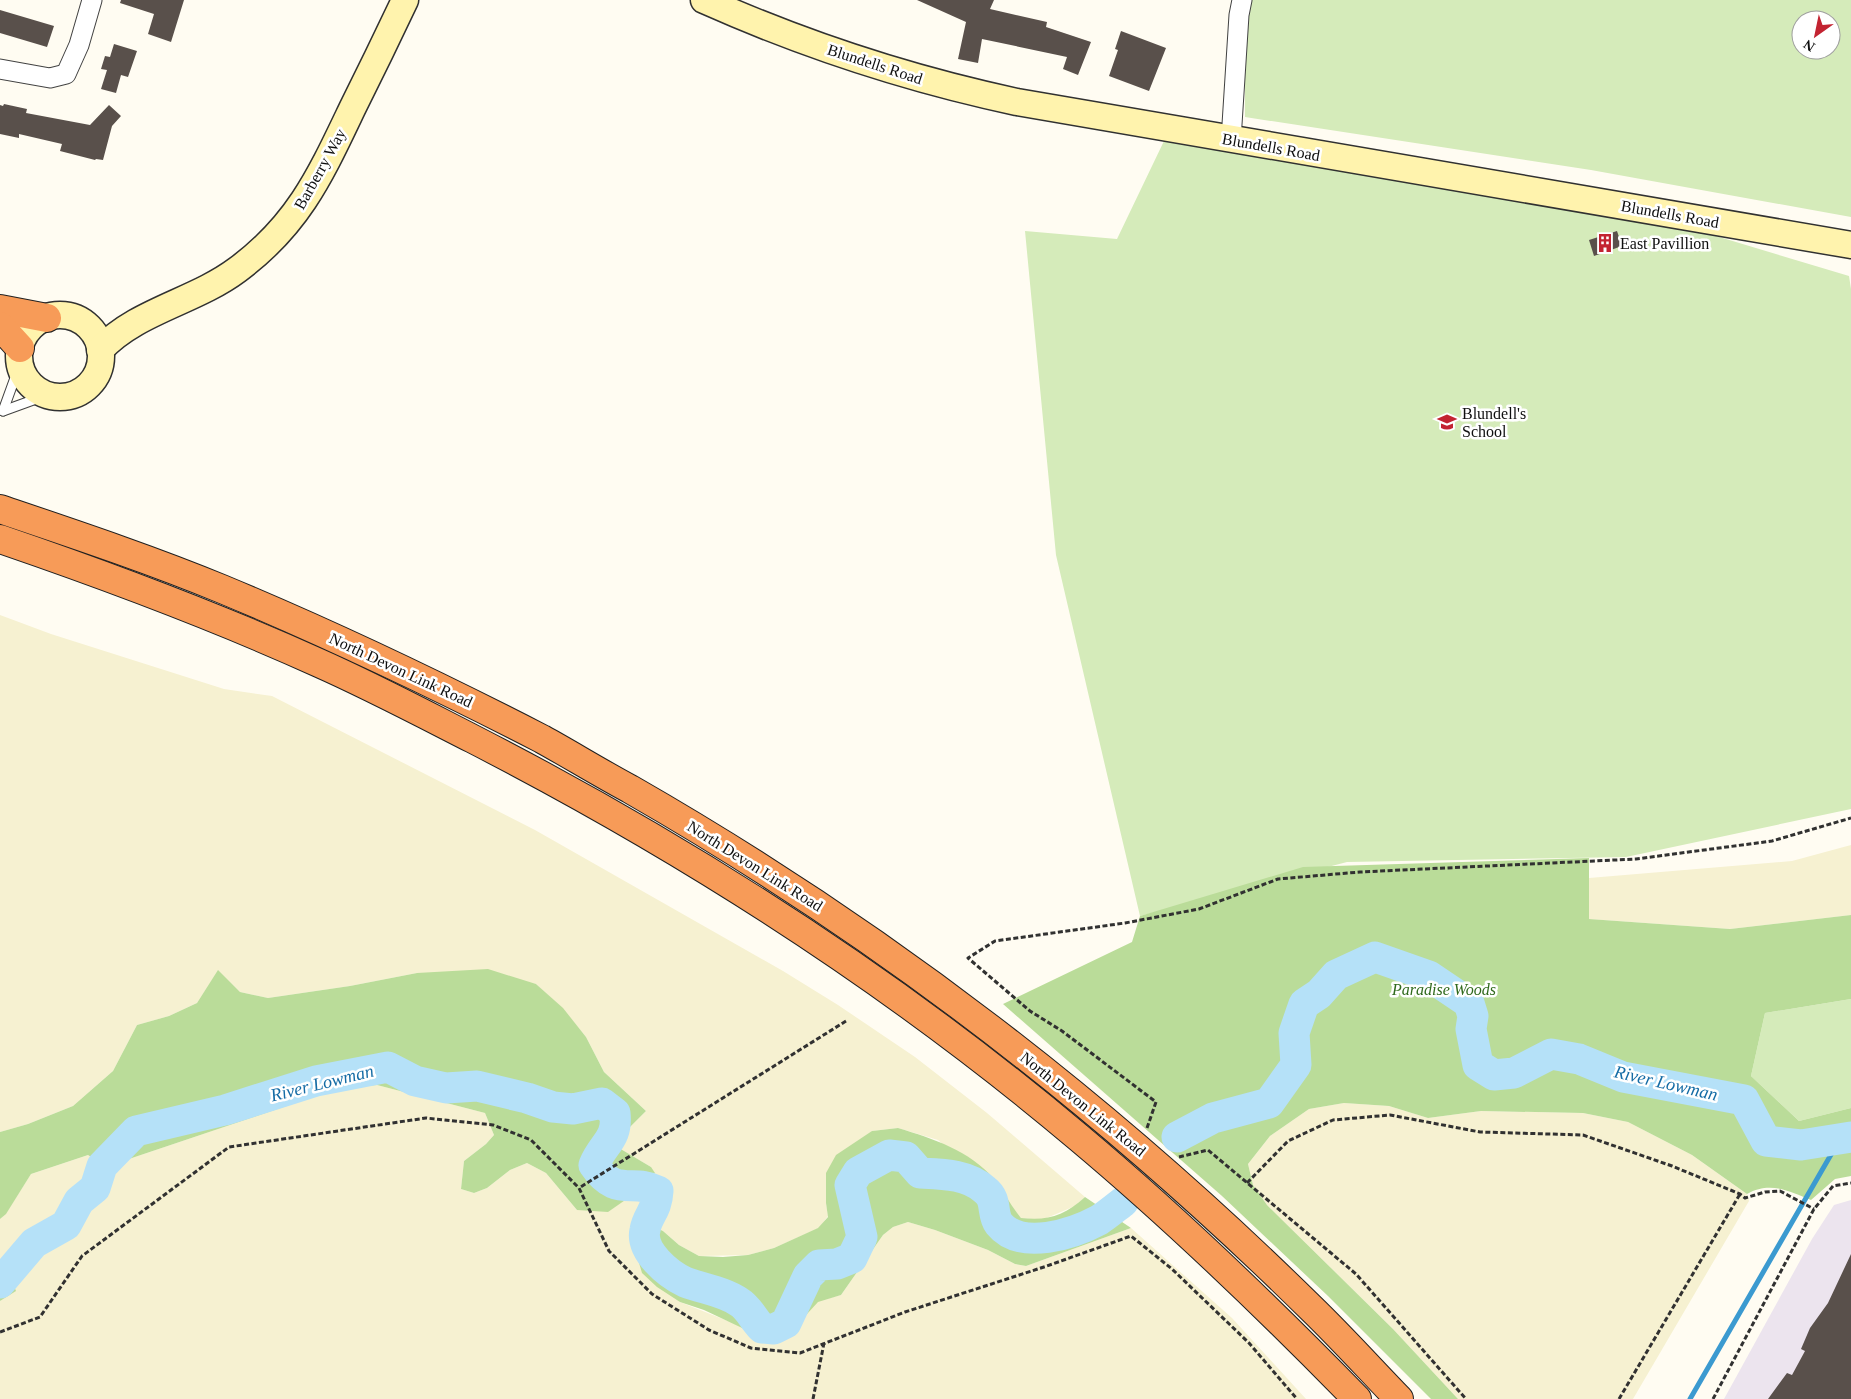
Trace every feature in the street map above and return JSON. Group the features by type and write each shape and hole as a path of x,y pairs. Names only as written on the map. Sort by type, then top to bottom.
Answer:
{"highway":[{"path":"0,309 47,318"},
{"path":"0,326 20,356"},
{"name":"North Devon Link Road","path":"0,509 98,542 221,589 440,688 546,741 741,855 814,902 946,995 1089,1107 1232,1233 1314,1310 1398,1399"},
{"name":"North Devon Link Road","path":"0,539 190,608 321,664 530,768 652,837 723,880 930,1020 1079,1137 1201,1246 1357,1399"}],"street":[{"path":"0,68 50,78 66,74 79,45 92,0"},
{"name":"Barberry Way","path":"100,350 120,332 160,310 203,291 236,271 274,239 300,209 322,173 405,0"},
{"name":"Blundells Road","path":"704,0 751,21 826,49 894,72 948,87 1051,109 1851,245"},
{"path":"1231,140 1239,15 1242,0"},
{"name":"Barberry Way","path":"79,321 113,318 160,310"},
{"path":"63,316 79,321 92,331 100,350 98,371 86,388 67,396 46,395 26,380 20,356 30,330 47,318 63,316"}],"lane":[{"path":"20,356 3,412 46,395"}],"path":[{"path":"1147,1129 1156,1102 1062,1031 1030,1012 968,958 995,941 1124,923 1199,909 1278,879 1360,872 1636,860 1772,841 1851,818"},
{"path":"579,1188 846,1021"},
{"path":"1247,1184 1288,1141 1333,1120 1390,1115 1480,1132 1583,1136 1672,1166 1740,1194 1745,1198 1780,1190 1812,1207"},
{"path":"0,1332 40,1317 82,1256 229,1146 426,1118 493,1125 531,1140 579,1188 609,1251 652,1294 709,1330 751,1348 800,1353 824,1342 905,1312 1047,1266 1131,1236 1172,1269 1249,1343 1297,1399"},
{"path":"1178,1157 1208,1150 1356,1274 1466,1399"},
{"path":"1712,1399 1812,1207 1833,1186 1851,1183"},
{"path":"1619,1399 1740,1194"},
{"path":"813,1399 824,1342"}],"shaded area":[{"path":"0,615 51,634 224,689 272,696 535,830 783,971 838,1005 915,1057 987,1113 1085,1197 1075,1206 1042,1220 1021,1218 1011,1206 938,1140 898,1128 872,1131 826,1203 828,1216 819,1228 774,1248 748,1255 699,1256 679,1245 663,1231 637,1219 631,1227 635,1249 680,1302 728,1321 796,1326 818,1301 841,1295 883,1235 893,1227 908,1222 988,1250 1015,1264 1026,1266 1131,1228 1232,1318 1306,1399 0,1399 0,1301 15,1291 11,1279 0,1280 0,1219 6,1213 31,1174 88,1155 113,1171 123,1161 337,1089 377,1085 485,1113 494,1135 486,1144 464,1161 461,1189 474,1193 487,1188 510,1170 527,1163 546,1173 577,1210 651,1167 619,1148 624,1133 646,1111 604,1072 586,1037 563,1009 536,984 417,973 350,986 268,998 240,992 218,971 197,1003 169,1016 137,1025 113,1071 73,1106 28,1124 0,1132"},
{"path":"1851,845 1851,915 1730,929 1589,919 1589,878 1792,861"},
{"path":"1344,1103 1389,1106 1428,1118 1481,1111 1583,1113 1628,1122 1692,1155 1747,1194 1749,1201 1633,1399 1458,1399 1393,1329 1267,1205 1253,1185 1248,1164 1270,1136 1309,1109"},
{"path":"1851,1200 1851,1399 1724,1399 1812,1239 1834,1205"}],"green space":[{"path":"1250,0 1851,0 1851,217 1591,170 1245,117 1245,44"},
{"name":"Blundell's School","path":"1164,141 1696,230 1849,276 1851,289 1851,809 1626,857 1347,862 1140,916 1056,555 1025,231 1117,239"},
{"name":"Paradise Woods","path":"1589,858 1589,919 1730,929 1851,915 1851,999 1765,1013 1751,1076 1799,1121 1851,1108 1851,1176 1835,1179 1811,1200 1787,1191 1772,1188 1755,1190 1747,1194 1692,1155 1628,1122 1583,1113 1481,1111 1428,1118 1389,1106 1344,1103 1309,1109 1270,1136 1248,1164 1253,1185 1267,1205 1393,1329 1458,1399 1431,1399 1328,1296 1222,1196 1003,1004 1132,942 1140,916 1303,867"},
{"path":"488,969 536,984 563,1008 586,1037 604,1072 646,1111 624,1133 619,1148 651,1167 655,1173 631,1196 608,1212 577,1210 546,1173 527,1163 510,1170 487,1188 474,1193 461,1189 464,1161 486,1144 494,1135 485,1113 377,1085 337,1089 123,1161 113,1171 88,1155 31,1174 6,1214 0,1219 0,1132 28,1124 73,1106 113,1071 137,1025 169,1016 197,1003 218,970 240,992 268,998 350,986 417,973"},
{"path":"1851,999 1851,1108 1799,1121 1751,1076 1765,1013"},
{"path":"898,1128 938,1141 974,1161 995,1180 1021,1218 1039,1219 1055,1216 1070,1209 1085,1197 1131,1228 1026,1266 1015,1264 988,1250 908,1222 893,1227 883,1235 841,1295 818,1302 796,1326 780,1335 757,1335 704,1310 680,1302 657,1287 642,1273 631,1227 637,1219 663,1231 679,1245 699,1256 748,1255 774,1248 818,1228 828,1217 826,1173 836,1155 872,1131"},
{"path":"11,1279 16,1291 0,1301 0,1280"}],"building":[{"path":"121,0 184,0 171,42 148,34 154,14 120,3"},
{"path":"917,0 994,0 990,9 1047,22 1046,27 1091,42 1078,75 1063,69 1067,57 982,39 978,63 958,59 966,22"},
{"path":"0,10 54,26 47,47 0,33"},
{"path":"1121,31 1166,48 1149,91 1109,76 1118,50 1115,49"},
{"path":"114,44 137,51 128,77 121,75 116,93 101,89 107,70 101,69 105,56 110,57"},
{"path":"4,104 27,109 26,113 90,125 109,105 121,116 112,126 103,160 95,160 60,151 62,144 19,134 19,138 0,134 0,105 3,106"},
{"name":"East Pavillion","path":"1617,231 1622,246 1594,256 1589,240"},
{"path":"1851,1254 1851,1399 1768,1399 1787,1373 1792,1375 1805,1351 1801,1349 1810,1328 1828,1303"}],"waterway":[{"name":"River Lowman","path":"1177,1137 1213,1118 1269,1103 1296,1065 1294,1033 1304,1004 1319,994 1336,975 1375,957 1429,976 1469,1003 1473,1016 1471,1029 1478,1065 1494,1075 1514,1073 1551,1054 1579,1059 1623,1077 1744,1100 1766,1141 1801,1145 1851,1137"},
{"name":"River Lowman","path":"0,1283 34,1243 66,1225 79,1201 95,1188 102,1166 136,1131 225,1110 316,1081 388,1067 415,1081 446,1088 477,1086 527,1098 553,1107 573,1109 602,1103 615,1113 615,1122 612,1136 594,1165 602,1175 617,1184 640,1186 658,1191 656,1204 645,1230 645,1238 651,1254 664,1268 685,1282 713,1290 739,1302 746,1307 762,1328 774,1329 786,1323 808,1276 819,1265 837,1264 852,1258 862,1237 850,1185 858,1172 889,1155 906,1157 920,1173 954,1176 978,1185 992,1198 995,1215 999,1224 1009,1232 1020,1237 1033,1238 1062,1235 1099,1220 1123,1202"},
{"path":"1690,1399 1840,1139"}],"place":[{"name":"East Pavillion","path":"1605,243"},
{"name":"Blundell's School","path":"1447,422"}]}
